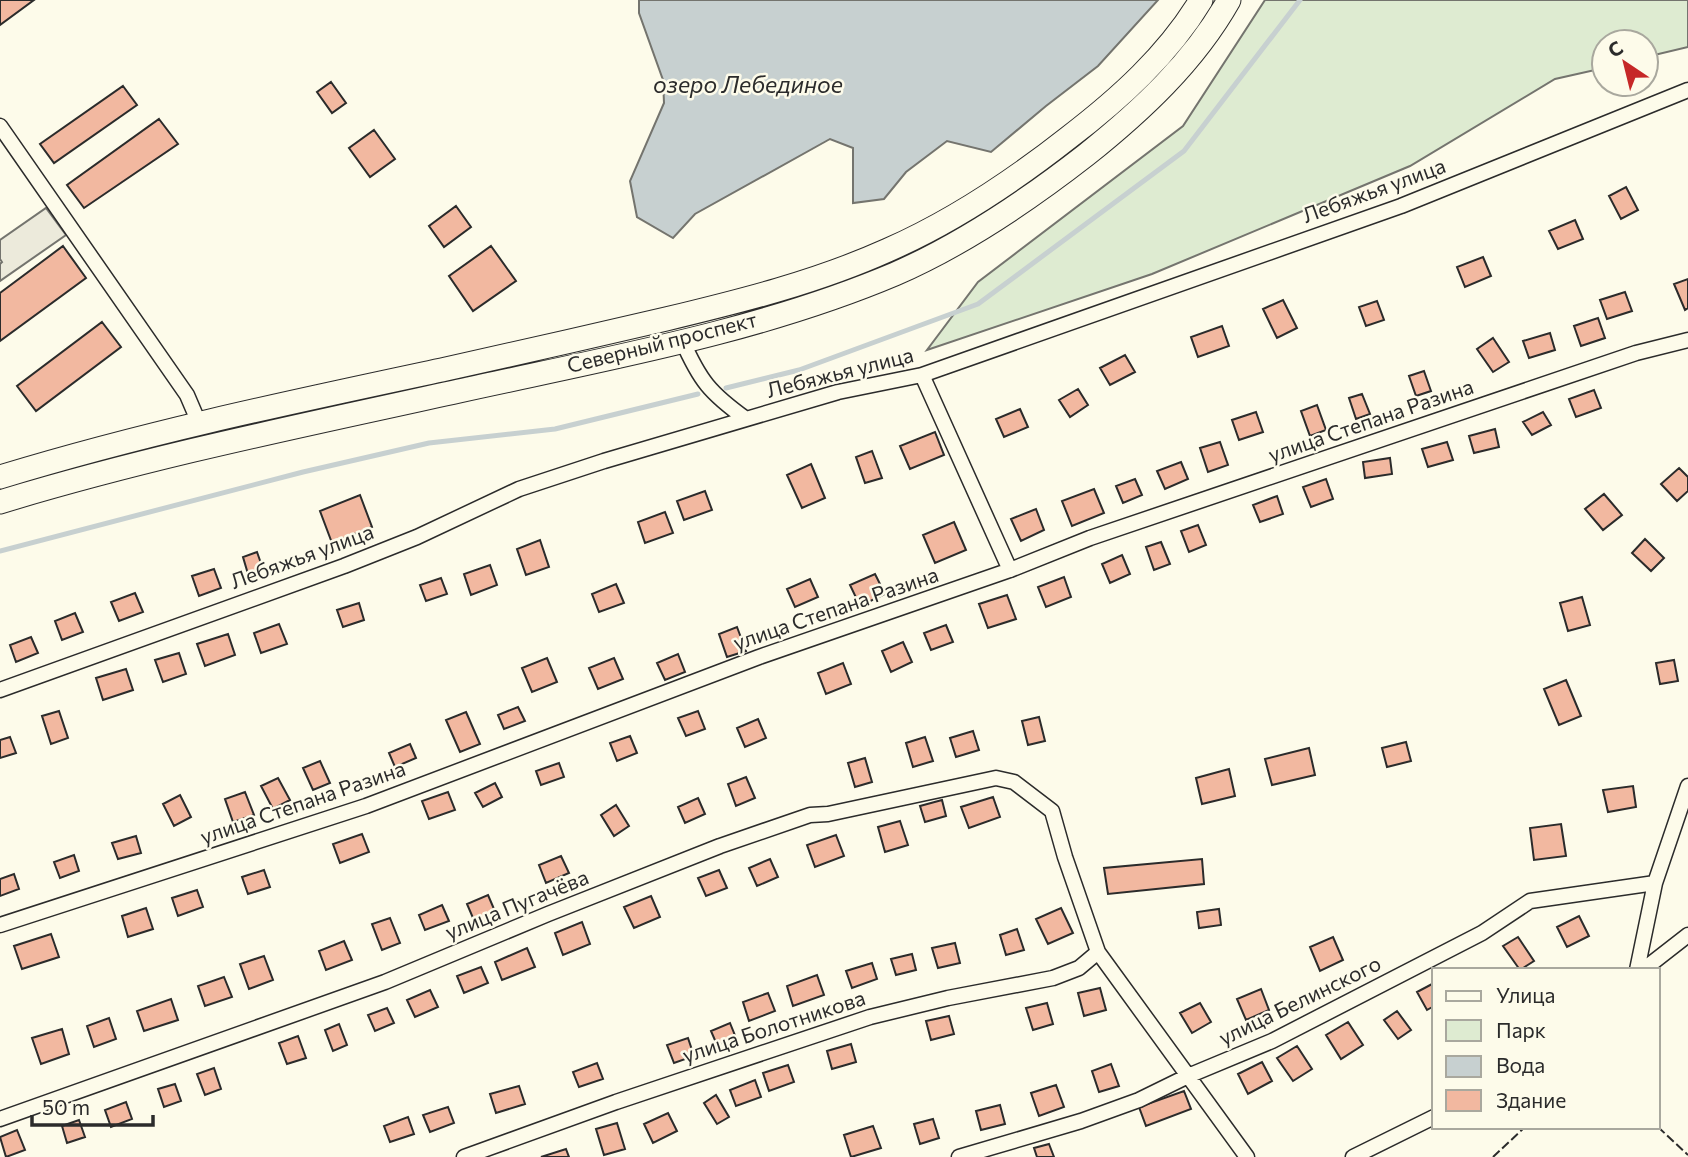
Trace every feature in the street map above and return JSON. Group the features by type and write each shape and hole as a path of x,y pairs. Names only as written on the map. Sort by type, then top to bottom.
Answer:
{"main road":[{"name":"Северный проспект","path":"0,477 117,443 199,423 735,302 830,273 887,251 972,207 1012,181 1098,115 1164,51 1201,0"},
{"name":"Северный проспект","path":"0,502 123,466 753,322 849,292 896,273 985,227 1072,166 1113,133 1157,94 1190,57 1229,0"}],"street":[{"name":"Лебяжья улица","path":"0,690 356,561 417,537 519,489 838,392 922,375 1401,206 1688,90"},
{"path":"0,126 187,395 199,423"},
{"path":"682,340 697,374 720,400 746,419"},
{"name":"улица Степана Разина","path":"0,925 366,806 759,657 1010,570 1116,529 1636,354 1688,340"},
{"path":"922,375 1010,570"},
{"name":"улица Пугачёва","path":"0,1119 384,982 720,846 810,815 828,814 996,778 1014,782 1052,811 1098,953"},
{"path":"1637,968 1655,883 1688,786"},
{"name":"улица Белинского","path":"959,1157 1082,1121 1139,1100 1284,1035 1482,933 1530,901 1655,883"},
{"path":"1646,968 1688,935"},
{"path":"1098,953 1247,1157"},
{"name":"улица Болотникова","path":"464,1157 616,1102 870,1017 948,998 1053,978 1079,968 1098,953"},
{"path":"1353,1157 1432,1117"}],"green space":[{"path":"1265,0 1688,0 1688,47 1660,54 1660,28 1590,28 1590,71 1555,79 1410,166 1152,274 927,350 978,282 1183,126"}],"shaded area":[{"path":"46,208 66,235 0,281 0,240"}],"water":[{"name":"озеро Лебединое","path":"639,0 1158,0 1098,66 991,152 947,141 906,172 884,199 853,203 853,148 830,139 695,214 673,238 637,217 630,181 664,103 663,80 639,13"}],"building":[{"path":"0,0 34,0 0,25"},
{"path":"331,82 346,103 332,113 317,92"},
{"path":"123,86 137,105 54,163 40,144"},
{"path":"159,119 178,144 84,208 67,185"},
{"path":"374,130 395,159 370,177 349,148"},
{"path":"1626,187 1638,210 1621,219 1609,196"},
{"path":"456,206 471,227 444,247 429,226"},
{"path":"1575,220 1583,239 1558,249 1549,231"},
{"path":"63,246 86,278 0,341 0,293"},
{"path":"491,246 516,281 473,311 449,276"},
{"path":"1483,257 1491,276 1465,287 1457,267"},
{"path":"1688,279 1688,308 1685,310 1674,284"},
{"path":"1625,292 1632,311 1607,319 1600,300"},
{"path":"1283,300 1297,328 1277,338 1263,309"},
{"path":"1377,301 1384,320 1366,326 1359,307"},
{"path":"1598,318 1605,338 1581,346 1574,326"},
{"path":"102,322 121,347 36,411 17,386"},
{"path":"1222,326 1229,346 1198,357 1191,337"},
{"path":"1550,333 1555,350 1529,358 1523,341"},
{"path":"1493,338 1509,362 1493,372 1477,349"},
{"path":"1125,355 1135,372 1110,385 1100,368"},
{"path":"1424,371 1431,391 1416,396 1409,376"},
{"path":"1078,389 1088,405 1070,417 1059,400"},
{"path":"1594,390 1601,408 1576,417 1569,399"},
{"path":"1362,394 1370,414 1356,419 1349,398"},
{"path":"1317,405 1326,430 1310,436 1301,411"},
{"path":"1020,409 1028,427 1004,437 996,419"},
{"path":"1256,412 1263,432 1239,440 1232,420"},
{"path":"1543,412 1551,425 1532,435 1523,422"},
{"path":"1495,429 1499,447 1474,453 1469,436"},
{"path":"935,432 944,455 910,469 900,446"},
{"path":"1220,442 1228,465 1208,472 1200,448"},
{"path":"1447,442 1453,460 1428,467 1422,449"},
{"path":"872,451 882,478 865,483 856,457"},
{"path":"1390,458 1392,474 1365,478 1363,462"},
{"path":"1181,462 1188,479 1165,489 1157,471"},
{"path":"811,464 825,498 802,508 787,475"},
{"path":"1679,468 1688,477 1688,491 1677,501 1661,484"},
{"path":"1135,479 1142,495 1123,503 1116,486"},
{"path":"1326,479 1333,499 1311,507 1303,487"},
{"path":"1094,489 1104,513 1072,526 1062,501"},
{"path":"705,491 712,510 684,520 677,501"},
{"path":"1604,494 1622,515 1603,530 1585,509"},
{"path":"360,495 372,527 332,543 320,511"},
{"path":"1277,496 1283,514 1260,522 1253,505"},
{"path":"1036,509 1044,530 1021,541 1011,519"},
{"path":"665,512 673,533 645,543 638,522"},
{"path":"954,522 966,550 935,563 923,535"},
{"path":"1198,525 1206,545 1189,552 1181,531"},
{"path":"1645,539 1664,558 1651,571 1632,553"},
{"path":"540,540 549,567 526,575 517,549"},
{"path":"1161,542 1170,564 1154,570 1146,547"},
{"path":"257,552 263,569 248,574 243,557"},
{"path":"1122,555 1130,574 1110,583 1102,564"},
{"path":"490,565 497,585 471,595 464,574"},
{"path":"214,569 221,588 199,596 192,576"},
{"path":"875,574 885,594 860,606 850,585"},
{"path":"1064,577 1071,597 1046,607 1038,587"},
{"path":"441,578 447,594 426,601 420,585"},
{"path":"810,579 818,597 795,607 787,589"},
{"path":"616,584 624,603 599,612 592,594"},
{"path":"135,593 143,612 119,621 111,602"},
{"path":"1007,595 1016,619 988,628 979,604"},
{"path":"1582,597 1590,625 1568,631 1560,603"},
{"path":"359,603 364,620 343,627 337,610"},
{"path":"75,613 83,632 62,640 55,621"},
{"path":"279,624 287,644 261,653 254,633"},
{"path":"946,625 953,642 931,650 924,633"},
{"path":"737,627 746,651 727,657 719,634"},
{"path":"228,634 235,655 205,666 197,644"},
{"path":"31,637 38,653 16,662 10,645"},
{"path":"903,642 912,662 891,672 882,651"},
{"path":"179,653 186,674 163,682 155,660"},
{"path":"678,654 685,672 665,680 657,663"},
{"path":"547,658 557,682 532,692 522,668"},
{"path":"614,658 623,679 598,689 589,668"},
{"path":"1674,660 1678,681 1660,684 1656,663"},
{"path":"843,663 851,684 826,694 818,673"},
{"path":"126,669 133,690 103,700 96,678"},
{"path":"1566,680 1581,716 1559,725 1544,689"},
{"path":"518,707 525,721 504,729 498,715"},
{"path":"59,711 68,738 51,744 42,716"},
{"path":"698,711 705,729 686,736 678,718"},
{"path":"466,712 480,744 460,752 446,720"},
{"path":"1039,717 1045,741 1028,745 1022,721"},
{"path":"758,719 766,738 745,747 737,728"},
{"path":"973,731 979,750 956,757 950,738"},
{"path":"630,736 637,753 617,761 610,743"},
{"path":"10,737 16,753 0,758 0,740"},
{"path":"925,737 933,761 913,767 906,743"},
{"path":"1406,742 1411,761 1387,767 1382,748"},
{"path":"410,744 416,758 395,767 389,753"},
{"path":"1309,748 1315,775 1272,785 1265,759"},
{"path":"865,758 872,782 855,787 848,763"},
{"path":"320,761 330,783 313,790 303,768"},
{"path":"559,763 564,777 541,785 536,771"},
{"path":"1229,769 1235,796 1202,804 1196,778"},
{"path":"746,777 755,798 736,806 728,784"},
{"path":"278,778 290,800 273,809 261,786"},
{"path":"495,783 502,797 483,807 475,793"},
{"path":"1633,786 1636,807 1608,812 1603,790"},
{"path":"245,792 254,815 233,822 225,799"},
{"path":"448,792 455,810 429,819 422,801"},
{"path":"180,795 191,817 174,826 163,804"},
{"path":"993,797 1000,817 969,828 961,807"},
{"path":"698,798 705,814 685,823 678,807"},
{"path":"942,800 946,816 925,822 920,806"},
{"path":"616,805 629,826 614,836 601,815"},
{"path":"900,821 908,845 885,852 878,827"},
{"path":"1561,824 1566,856 1534,860 1530,828"},
{"path":"362,834 369,852 340,863 333,844"},
{"path":"836,835 844,856 815,867 807,845"},
{"path":"136,836 141,853 118,859 112,843"},
{"path":"74,855 79,871 60,878 54,862"},
{"path":"561,856 569,873 546,883 539,865"},
{"path":"770,859 778,877 757,886 749,868"},
{"path":"1202,859 1204,884 1108,894 1104,868"},
{"path":"264,870 270,887 248,894 242,877"},
{"path":"719,870 727,888 706,896 698,878"},
{"path":"14,874 19,889 0,896 0,879"},
{"path":"197,890 203,907 178,916 172,898"},
{"path":"488,895 497,916 476,925 467,904"},
{"path":"651,896 660,917 634,928 624,907"},
{"path":"442,905 449,921 425,930 419,915"},
{"path":"146,908 153,929 128,937 122,916"},
{"path":"1061,908 1073,933 1048,944 1036,919"},
{"path":"1219,909 1221,925 1199,928 1197,912"},
{"path":"1579,916 1589,936 1567,947 1557,927"},
{"path":"390,918 400,943 382,950 372,924"},
{"path":"582,922 590,944 563,955 555,933"},
{"path":"1017,929 1024,950 1006,955 1000,935"},
{"path":"51,934 59,957 22,969 14,946"},
{"path":"1333,937 1343,960 1320,971 1310,947"},
{"path":"1518,937 1534,961 1519,968 1503,946"},
{"path":"344,941 352,960 326,970 319,951"},
{"path":"955,943 960,963 938,968 932,948"},
{"path":"527,948 535,967 502,980 495,962"},
{"path":"912,954 916,970 896,975 891,959"},
{"path":"264,956 273,980 249,989 240,964"},
{"path":"872,963 877,979 852,988 846,971"},
{"path":"481,967 488,983 464,993 457,976"},
{"path":"817,975 824,995 793,1006 787,986"},
{"path":"224,977 232,997 205,1006 198,986"},
{"path":"1432,984 1432,1007 1427,1010 1417,992"},
{"path":"1100,988 1106,1010 1084,1016 1078,993"},
{"path":"1261,989 1269,1010 1246,1020 1237,999"},
{"path":"430,990 438,1007 415,1017 407,1000"},
{"path":"768,993 775,1011 749,1021 743,1002"},
{"path":"171,999 178,1020 144,1031 137,1011"},
{"path":"1047,1003 1053,1024 1033,1030 1026,1008"},
{"path":"1200,1003 1211,1022 1192,1033 1180,1013"},
{"path":"387,1008 394,1023 375,1031 368,1015"},
{"path":"1397,1011 1411,1030 1398,1039 1384,1020"},
{"path":"949,1016 954,1034 931,1040 926,1021"},
{"path":"109,1018 116,1039 94,1047 87,1026"},
{"path":"1348,1022 1363,1045 1341,1059 1326,1035"},
{"path":"730,1023 736,1038 717,1045 711,1031"},
{"path":"339,1024 347,1045 333,1051 325,1030"},
{"path":"62,1029 69,1054 41,1064 32,1038"},
{"path":"298,1036 306,1058 287,1064 279,1043"},
{"path":"688,1038 694,1056 674,1063 667,1045"},
{"path":"851,1044 856,1062 832,1069 827,1051"},
{"path":"1297,1046 1312,1069 1293,1081 1277,1058"},
{"path":"1262,1062 1272,1081 1248,1094 1238,1074"},
{"path":"597,1063 603,1079 579,1087 573,1072"},
{"path":"1111,1064 1119,1086 1099,1092 1092,1071"},
{"path":"788,1065 794,1082 769,1091 763,1073"},
{"path":"214,1068 221,1089 205,1095 197,1074"},
{"path":"755,1080 761,1097 736,1106 730,1090"},
{"path":"175,1084 181,1101 164,1107 158,1089"},
{"path":"1056,1085 1064,1107 1039,1116 1031,1093"},
{"path":"519,1086 525,1104 496,1113 490,1094"},
{"path":"1184,1091 1191,1109 1146,1126 1139,1107"},
{"path":"716,1095 729,1117 717,1124 704,1103"},
{"path":"126,1102 132,1119 111,1127 105,1110"},
{"path":"1000,1105 1005,1124 981,1130 976,1111"},
{"path":"448,1107 454,1123 430,1132 423,1115"},
{"path":"668,1113 677,1131 653,1143 644,1124"},
{"path":"408,1117 414,1134 390,1142 384,1126"},
{"path":"933,1119 939,1138 920,1144 914,1124"},
{"path":"79,1120 85,1137 67,1143 62,1126"},
{"path":"617,1123 625,1149 604,1155 596,1129"},
{"path":"873,1126 881,1148 851,1157 844,1135"},
{"path":"17,1130 25,1150 6,1157 0,1137"},
{"path":"1049,1144 1054,1157 1037,1157 1034,1148"},
{"path":"566,1149 569,1157 541,1157"}],"waterway":[{"path":"726,388 799,370 978,304 1184,151 1300,0"},
{"path":"0,551 303,472 429,443 555,429 698,394"}],"fence":[{"path":"1493,1157 1523,1129"},
{"path":"1660,1129 1688,1155"}]}
